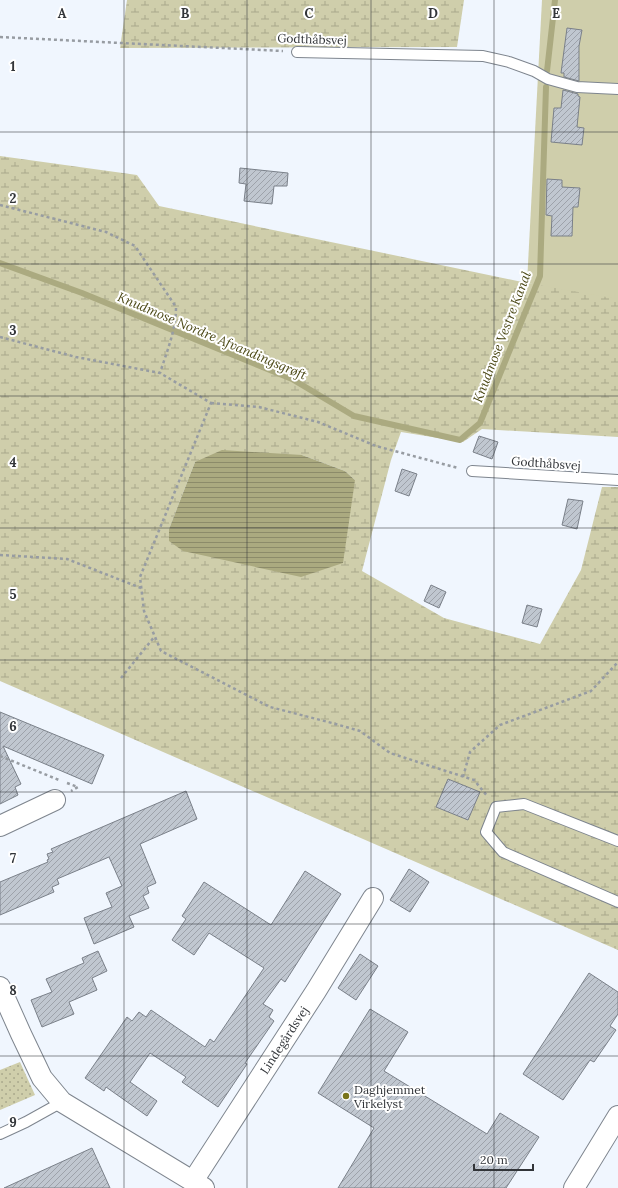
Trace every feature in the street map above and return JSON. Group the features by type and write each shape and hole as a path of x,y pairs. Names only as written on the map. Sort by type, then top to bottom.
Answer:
{"street":[{"path":"0,826 55,800"},
{"name":"Lindegårdsvej","path":"0,986 42,1078 62,1102 199,1184 373,898"},
{"path":"574,1188 618,1116"}],"lane":[{"name":"Godthåbsvej","path":"297,52 483,56 509,62 534,71 548,79 577,87 618,89"},
{"name":"Godthåbsvej","path":"472,471 618,480"},
{"path":"618,841 524,804 496,807 486,832 503,852 618,902"},
{"path":"0,1134 26,1122 62,1102"}],"path":[{"name":"Godthåbsvej","path":"0,37 297,52"},
{"path":"0,205 106,232 135,246 176,307 176,318 171,341 160,373"},
{"path":"0,337 76,357 160,373 211,403 259,407 318,422 376,446 432,462 472,471"},
{"path":"211,403 140,577 144,611 161,651 270,707 360,731 390,753 474,780 496,807"},
{"path":"0,555 67,559 141,588"},
{"path":"121,678 155,636"},
{"path":"463,777 470,752 500,725 590,691 618,662"},
{"path":"0,756 78,787 55,800"}],"green space":[{"path":"127,0 464,0 457,47 120,48"},
{"path":"542,0 618,0 618,299 527,283"},
{"path":"0,156 137,175 159,206 527,283 618,295 618,437 482,429 463,442 401,432 391,460 362,571 444,618 540,644 581,570 602,487 618,487 618,950 0,681","holes":["302,455 345,471 355,480 169,541 169,529 195,462"]},
{"path":"20,1062 35,1095 0,1110 0,1070"}],"shaded area":[{"path":"222,450 302,455 345,471 355,480 343,563 301,577 183,551 169,541 169,529 195,462"}],"building":[{"path":"567,28 582,30 579,46 579,81 564,77 564,73 561,73"},
{"path":"563,90 578,94 580,97 577,127 584,128 582,145 551,142 554,108 561,108"},
{"path":"240,168 288,173 287,186 274,186 272,204 244,201 246,184 239,183"},
{"path":"547,179 562,180 562,187 580,188 578,207 573,207 572,236 551,236 552,216 546,215"},
{"path":"479,436 498,442 492,459 473,452"},
{"path":"402,469 417,474 409,496 395,491"},
{"path":"568,499 583,501 577,529 562,525"},
{"path":"431,585 446,592 439,608 424,601"},
{"path":"527,605 542,609 537,627 522,623"},
{"path":"0,712 104,755 92,784 3,746 21,784 15,787 18,795 0,804"},
{"path":"448,779 480,792 468,820 436,807"},
{"path":"186,791 197,819 140,844 156,883 147,887 149,893 143,896 149,908 129,916 134,927 94,944 84,918 112,907 106,893 122,886 109,857 57,879 59,884 52,887 54,892 0,915 0,882 48,862 47,860 49,859 47,854 53,852 51,849"},
{"path":"409,869 429,882 410,912 390,900"},
{"path":"305,871 341,894 285,982 281,979 263,1004 273,1010 269,1017 274,1021 245,1063 247,1064 218,1107 182,1082 186,1077 150,1053 130,1082 157,1101 147,1116 106,1087 104,1091 85,1078 127,1017 132,1021 139,1012 146,1017 151,1010 205,1047 210,1039 214,1042 264,968 209,933 194,955 172,940 186,919 182,916 204,882 271,925"},
{"path":"98,951 107,971 92,978 97,990 69,1002 74,1014 42,1027 31,1000 52,992 46,979 84,963 82,958"},
{"path":"360,954 378,966 356,1000 338,988"},
{"path":"589,973 618,992 618,1014 610,1026 616,1030 594,1062 590,1060 563,1100 523,1074"},
{"name":"Daghjemmet Virkelyst","path":"370,1009 408,1032 384,1071 487,1134 500,1113 539,1137 506,1188 338,1188 374,1128 318,1093"},
{"path":"92,1148 110,1188 4,1188"}],"waterway":[{"name":"Knudmose Vestre Kanal","path":"547,71 555,0"},
{"name":"Knudmose Nordre Afvandingsgrøft","path":"0,263 82,293 292,379 354,416 460,440 480,423 540,276 546,87"}],"place":[{"name":"Daghjemmet Virkelyst","path":"346,1096"}]}
